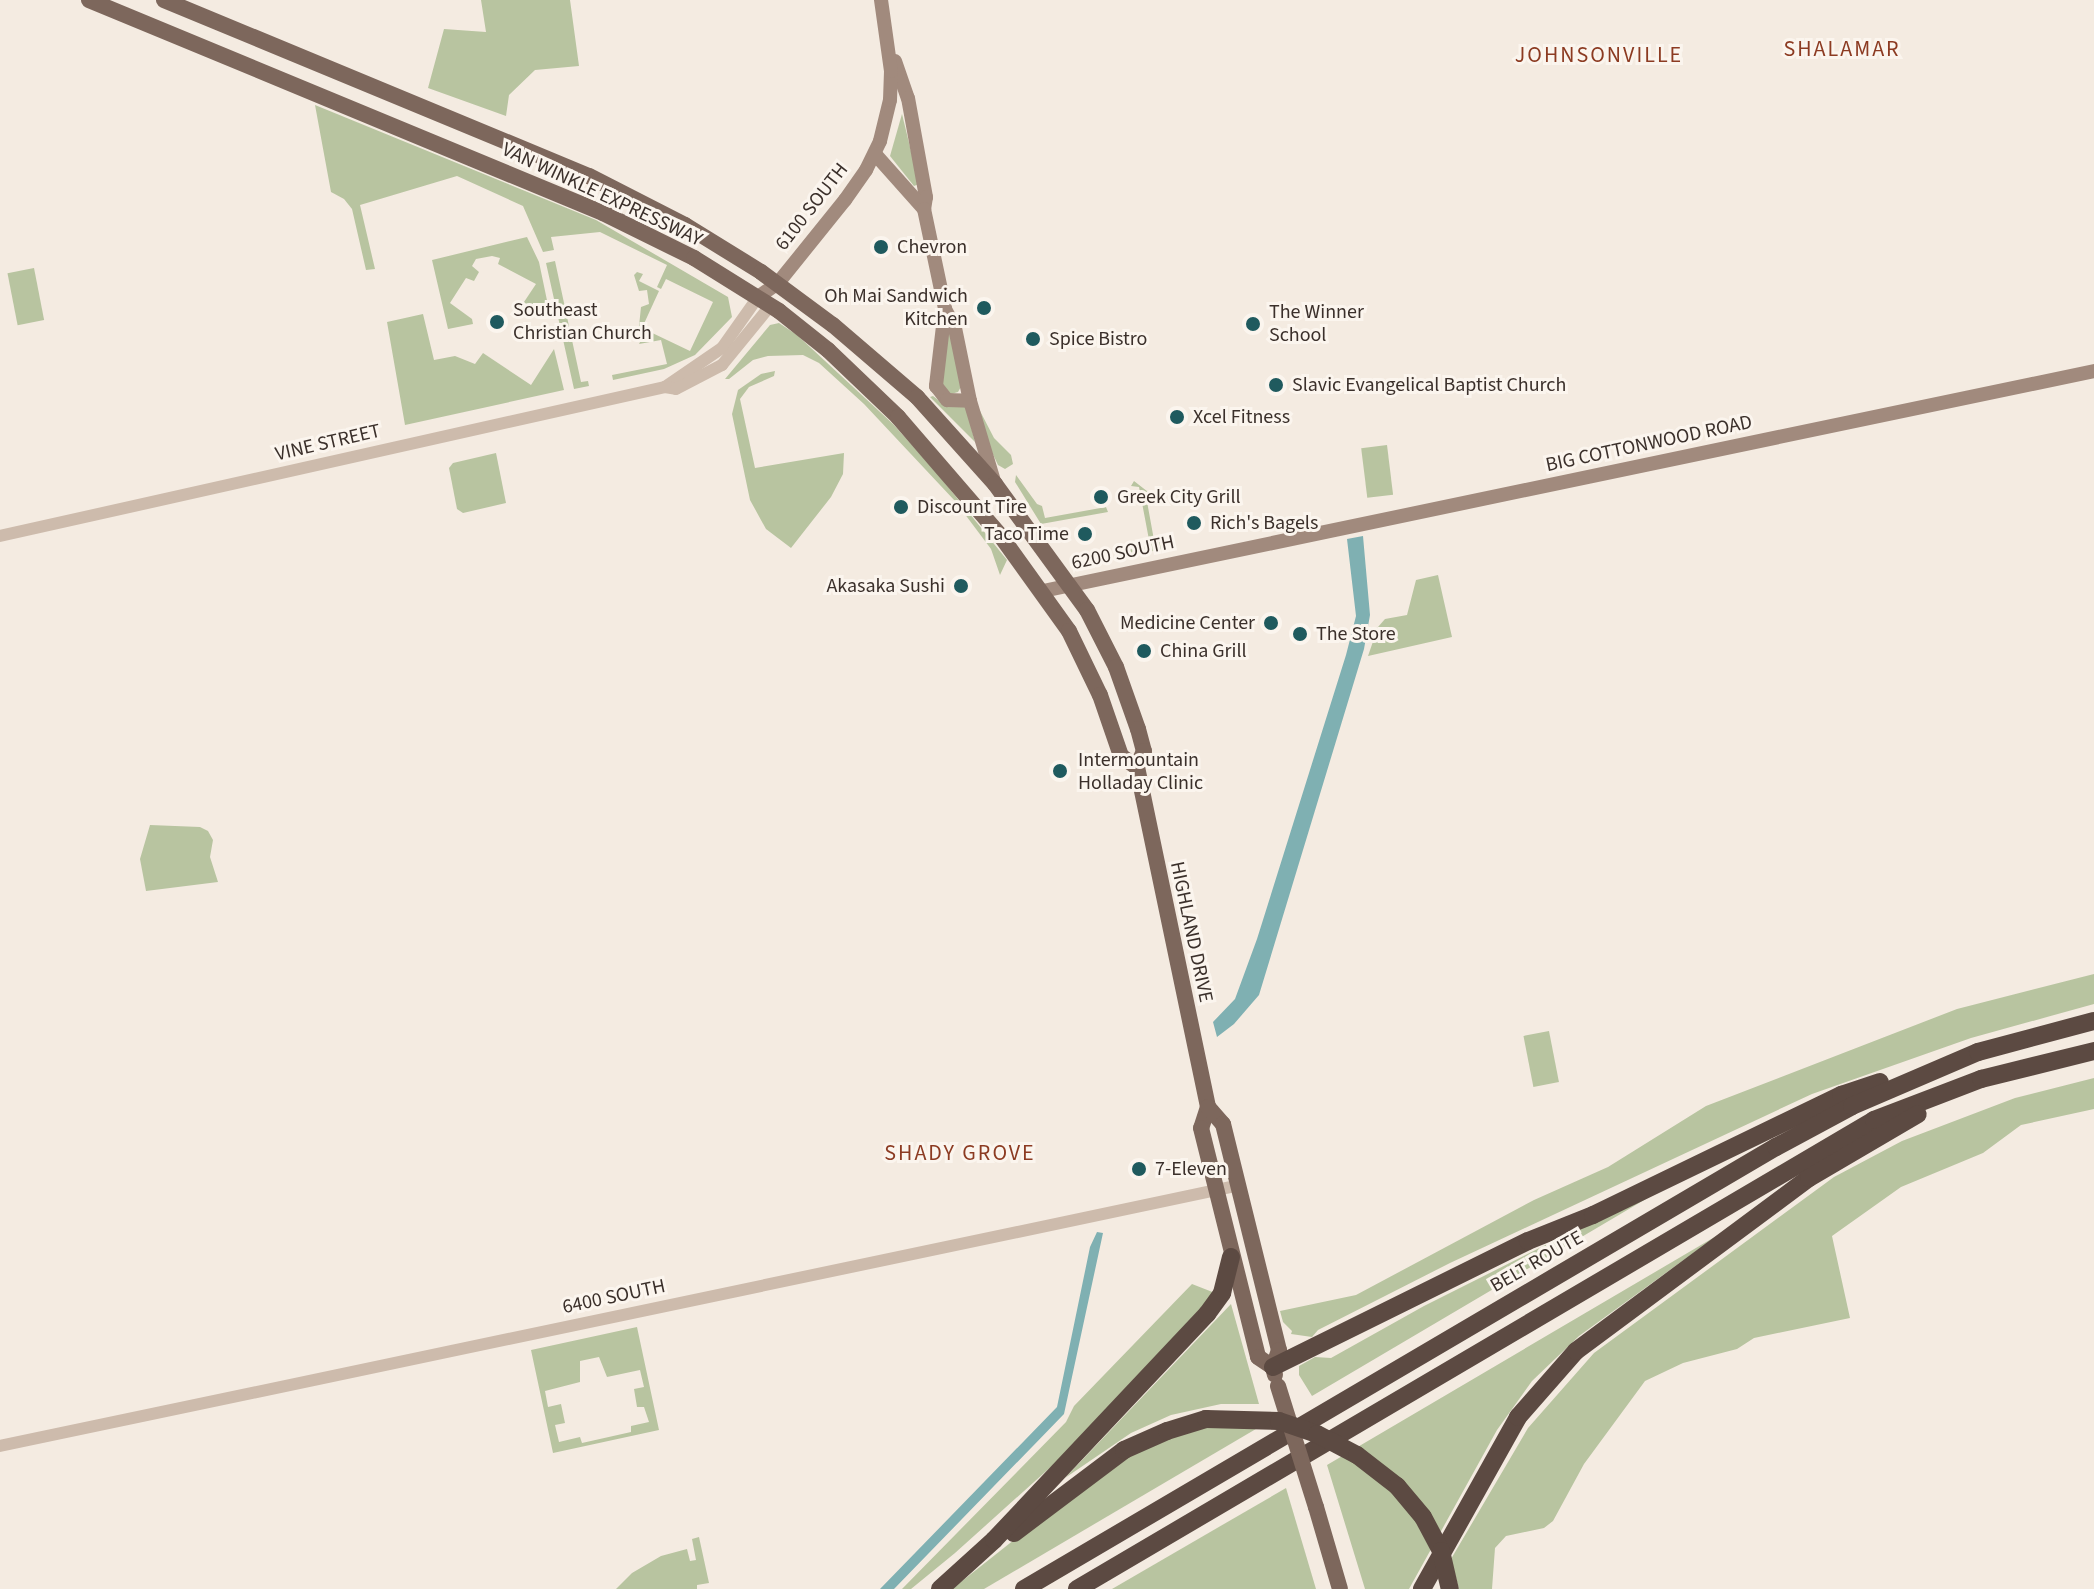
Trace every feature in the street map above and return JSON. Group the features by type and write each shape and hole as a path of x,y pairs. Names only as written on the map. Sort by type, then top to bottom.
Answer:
{"highway":[{"name":"BELT ROUTE","path":"1024,1589 1776,1147 1852,1106 1978,1052 2094,1021"},
{"path":"1077,1589 1874,1120 1981,1079 2094,1051"},
{"path":"1273,1367 1528,1241 1593,1215 1841,1095 1978,1052"},
{"path":"1422,1589 1518,1417 1576,1351 1809,1178 1981,1079"},
{"path":"965,1569 1207,1314 1222,1293 1231,1257"},
{"path":"940,1589 1124,1450 1167,1431 1206,1419 1279,1421 1317,1434 1357,1455 1397,1486 1423,1517 1441,1551 1450,1589"}],"main road":[{"name":"VAN WINKLE EXPRESSWAY","path":"89,0 603,213 694,258 765,301 828,350 923,442 1043,591"},
{"name":"VAN WINKLE EXPRESSWAY","path":"164,0 589,176 685,225 778,283 917,397 995,484 1071,585"},
{"path":"881,0 889,41 908,98 925,189 924,209 945,309 955,328 970,401 995,484"},
{"path":"889,41 890,100 875,154 924,209"},
{"name":"6100 SOUTH","path":"765,301 856,185 875,154"},
{"path":"945,309 937,389 947,400 970,401"},
{"name":"BIG COTTONWOOD ROAD","path":"1212,555 2094,371"},
{"name":"6200 SOUTH","path":"1043,591 1212,555"},
{"name":"HIGHLAND DRIVE","path":"1071,585 1097,628 1124,686 1144,751 1137,767 1208,1107 1223,1124 1279,1350 1273,1367 1340,1589"},
{"name":"HIGHLAND DRIVE","path":"1043,591 1091,673 1121,756 1137,767"},
{"name":"HIGHLAND DRIVE","path":"1208,1107 1201,1128 1231,1257 1258,1357 1273,1367"}],"street":[{"name":"VINE STREET","path":"0,536 665,387 722,348 765,301"},
{"name":"6400 SOUTH","path":"0,1446 1236,1186"}],"green space":[{"path":"481,0 570,0 579,66 535,70 509,95 506,116 428,88 444,29 486,32"},
{"path":"315,105 596,220 728,297 732,317 695,355 664,369 613,380 612,375 667,364 661,340 639,344 646,330 690,351 713,302 666,279 661,289 657,287 667,265 600,232 551,237 554,250 543,252 523,206 457,176 360,205 375,269 366,270 352,209 344,199 331,192"},
{"path":"902,114 919,184 914,186 890,156"},
{"path":"527,237 539,262 549,310 522,317 520,308 536,284 498,264 500,258 476,259 472,266 479,272 474,281 466,278 450,303 472,319 473,324 448,329 432,260"},
{"path":"555,261 581,382 588,381 589,386 574,389 546,263"},
{"path":"34,268 44,320 18,325 7,273"},
{"path":"637,272 643,274 639,281 659,291 642,328 639,326 641,307 649,304 647,290 639,291 634,275"},
{"path":"423,314 434,360 455,356 475,364 483,353 531,385 554,349 564,390 405,425 387,322"},
{"path":"779,323 797,335 893,424 936,472 1007,560 1000,575 991,549 955,501 864,404 819,363 803,355 768,356 753,360 725,379 770,325"},
{"path":"950,331 962,385 958,392 951,394 942,386 945,333"},
{"path":"775,371 774,376 749,387 740,399 755,468 844,453 843,474 831,497 791,548 766,529 750,500 732,414 738,390 761,374"},
{"path":"930,397 946,406 966,407 975,442"},
{"path":"979,409 994,438 1011,455 1013,464 1005,469 998,465 990,448"},
{"path":"1387,445 1393,495 1367,498 1361,448"},
{"path":"496,453 506,503 463,513 457,509 449,468 453,463"},
{"path":"1016,475 1037,504 1042,506 1045,518 1106,507 1108,512 1041,524 1015,482"},
{"path":"1134,481 1152,495 1146,496 1154,540 1162,539 1164,549 1126,556 1128,550 1150,545 1139,487 1131,486"},
{"path":"1438,575 1452,637 1368,656 1378,627 1385,619 1407,615 1416,580"},
{"path":"150,825 200,827 208,831 213,840 210,857 218,882 146,891 140,859"},
{"path":"2094,974 2094,1004 1971,1038 1812,1094 1450,1263 1318,1330 1312,1337 1291,1334 1292,1331 1283,1322 1280,1311 1356,1295 1534,1200 1608,1167 1706,1106 1957,1009"},
{"path":"1549,1031 1559,1082 1533,1087 1523,1036"},
{"path":"2094,1078 2094,1109 2021,1125 1983,1153 1901,1187 1832,1236 1850,1318 1754,1338 1737,1349 1683,1363 1645,1381 1584,1464 1553,1521 1544,1528 1506,1536 1495,1548 1492,1589 1459,1589 1451,1559 1528,1428 1594,1353 1834,1177 1902,1141 2015,1098"},
{"path":"1695,1170 1312,1396 1299,1375 1299,1366 1315,1357 1331,1358 1424,1306"},
{"path":"1718,1235 1579,1336 1532,1381 1497,1430 1409,1589 1365,1589 1327,1465"},
{"path":"1192,1284 1215,1293 1054,1464 955,1553 911,1589 902,1589 1066,1422 1074,1406"},
{"path":"1231,1304 1259,1404 1221,1404 1171,1415 1131,1433 1065,1478"},
{"path":"637,1327 659,1430 553,1453 531,1350","holes":["599,1357 607,1377 640,1370 644,1387 634,1389 637,1407 644,1407 649,1422 631,1426 631,1432 582,1443 580,1437 559,1442 555,1425 565,1423 561,1404 548,1407 545,1391 580,1382 580,1361"]},
{"path":"1261,1426 984,1589 952,1589 1095,1476 1174,1428"},
{"path":"1286,1488 1316,1589 1112,1589"},
{"path":"699,1537 709,1583 697,1585 697,1589 616,1589 632,1573 661,1556 687,1549 690,1561 696,1560 692,1539"}],"water":[{"path":"1363,536 1370,615 1364,649 1259,995 1234,1024 1217,1037 1213,1022 1235,999 1257,939 1346,655 1356,616 1347,539"},
{"path":"1097,1232 1103,1233 1064,1414 894,1589 880,1589 1057,1407 1090,1247"}],"place":[{"name":"Chevron","path":"881,247"},
{"name":"Oh Mai Sandwich Kitchen","path":"984,308"},
{"name":"Southeast Christian Church","path":"497,322"},
{"name":"The Winner School","path":"1253,324"},
{"name":"Spice Bistro","path":"1033,339"},
{"name":"Slavic Evangelical Baptist Church","path":"1276,385"},
{"name":"Xcel Fitness","path":"1177,417"},
{"name":"Greek City Grill","path":"1101,497"},
{"name":"Discount Tire","path":"901,507"},
{"name":"Rich's Bagels","path":"1194,523"},
{"name":"Taco Time","path":"1085,534"},
{"name":"Akasaka Sushi","path":"961,586"},
{"name":"Medicine Center","path":"1271,623"},
{"name":"The Store","path":"1300,634"},
{"name":"China Grill","path":"1144,651"},
{"name":"Intermountain Holladay Clinic","path":"1060,771"},
{"name":"7-Eleven","path":"1139,1169"}],"district":[{"name":"SHALAMAR","path":"1842,50"},
{"name":"JOHNSONVILLE","path":"1599,56"},
{"name":"SHADY GROVE","path":"960,1154"}]}
